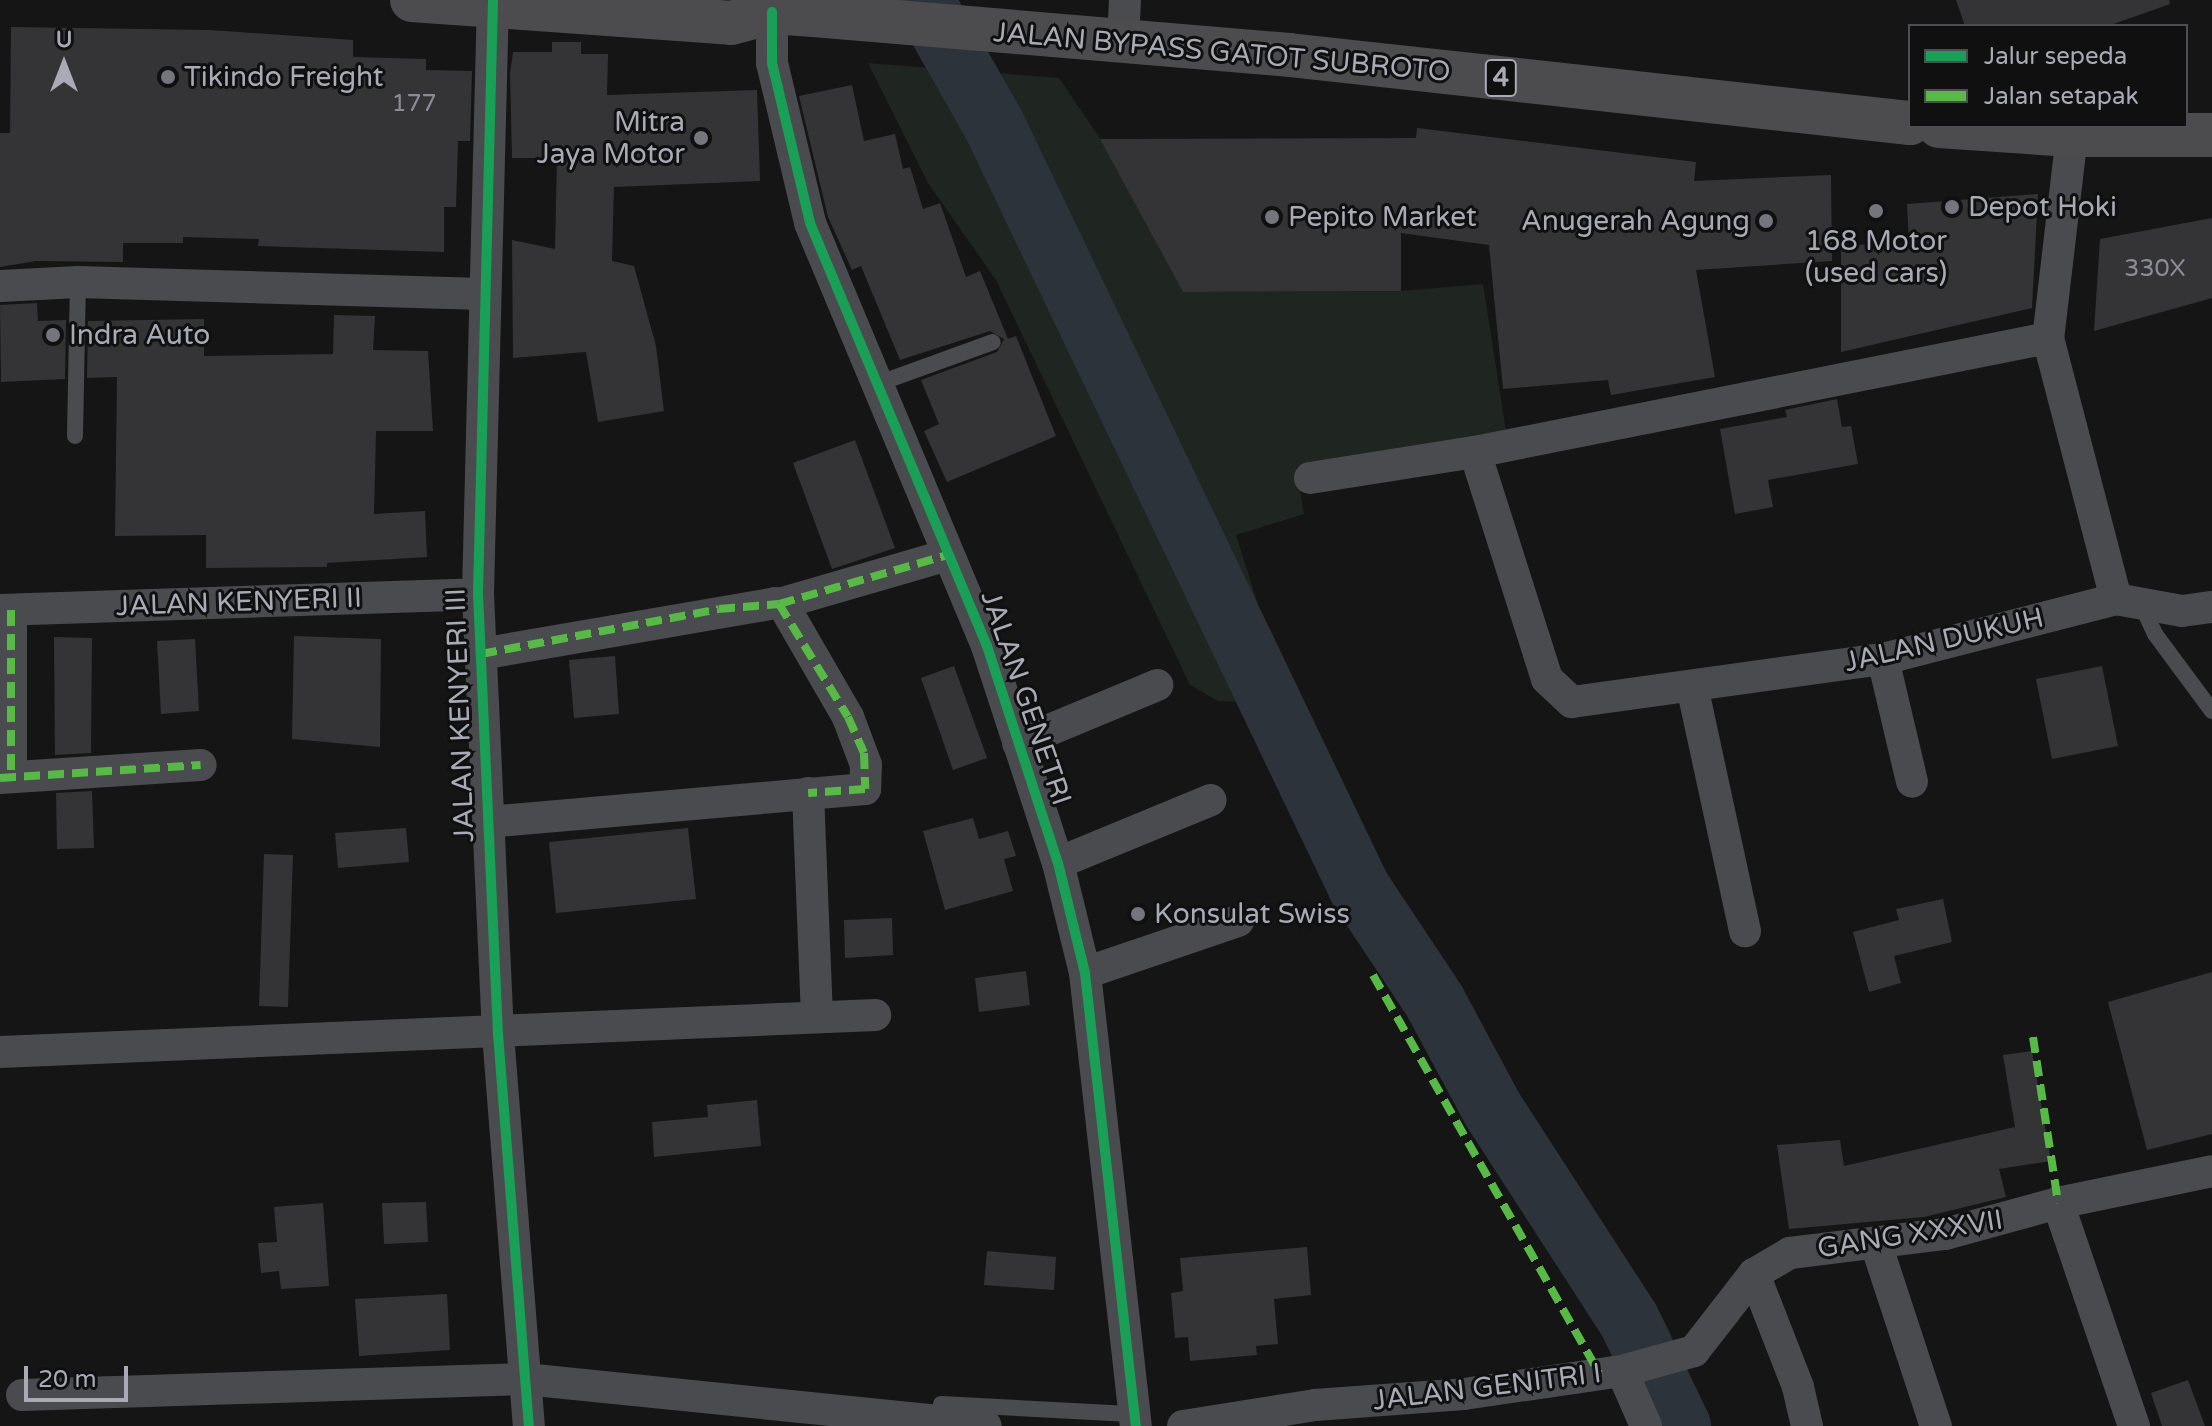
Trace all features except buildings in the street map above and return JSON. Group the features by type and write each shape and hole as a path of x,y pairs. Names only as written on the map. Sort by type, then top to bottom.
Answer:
{"highway":[{"name":"JALAN BYPASS GATOT SUBROTO","path":"412,0 492,3 731,23 778,9 1113,27 1908,123"},
{"path":"1969,128 2072,135 2212,135"}],"street":[{"name":"JALAN KENYERI III","path":"492,3 478,594 498,1034 529,1426"},
{"name":"JALAN GENETRI","path":"778,9 772,63 810,223 987,646 1058,863 1085,973 1136,1420"},
{"path":"2072,135 2048,338 2129,603 2182,611 2212,607"},
{"path":"0,286 78,282 483,294"},
{"path":"1310,478 1475,452 2048,338"},
{"name":"JALAN DUKUH","path":"1475,452 1547,679 1562,698 1572,702 1883,659 2129,603"},
{"path":"481,654 719,609 779,604 948,555"},
{"name":"JALAN KENYERI II","path":"5,610 478,594"},
{"path":"488,822 865,789 864,753 848,717 779,604"},
{"path":"5,610 6,777 201,765"},
{"path":"1883,659 1912,782"},
{"path":"1018,743 1157,685"},
{"path":"1692,686 1745,931"},
{"path":"808,793 817,1017"},
{"path":"1058,863 1211,800"},
{"path":"1085,973 1238,921"},
{"path":"0,1052 498,1034 875,1015"},
{"name":"GANG XXXVII","path":"1694,1351 1754,1274 1790,1253 1876,1244 1994,1225 2058,1203 2212,1171"},
{"path":"2058,1203 2134,1426"},
{"path":"1876,1244 1936,1426"},
{"path":"1754,1274 1798,1387 1807,1426"},
{"name":"JALAN GENITRI I","path":"1183,1426 1315,1405 1464,1394 1627,1370 1694,1351"},
{"path":"1627,1370 1646,1426"},
{"path":"22,1395 525,1379 986,1426"}],"lane":[{"path":"75,436 78,282"},
{"path":"877,384 993,342"},
{"path":"2129,603 2212,711"},
{"path":"941,1404 1136,1420"}],"shaded area":[{"path":"868,63 1059,78 1103,143 1183,292 1401,291 1483,284 1506,431 1296,467 1304,514 1236,535 1284,687 1238,702 1218,701 1190,685 996,280 928,183"}],"waterway":[{"path":"923,0 995,127 1360,889 1435,1002 1493,1110 1629,1320 1680,1426"}],"marked path":[{"path":"779,604 948,555"},
{"path":"481,654 719,609 779,604 848,717 864,753 865,789 808,793"},
{"path":"11,610 11,777"},
{"path":"0,778 201,765"},
{"path":"1373,975 1599,1373"},
{"path":"2033,1037 2058,1203"}],"cycle path":[{"path":"493,0 478,594 498,1034 529,1426"},
{"path":"772,12 772,63 810,223 987,646 1058,863 1085,973 1136,1426"}],"place":[{"name":"Tikindo Freight","path":"168,77"},
{"name":"Mitra Jaya Motor","path":"701,138"},
{"name":"Depot Hoki","path":"1952,207"},
{"name":"168 Motor (used cars)","path":"1876,211"},
{"name":"Pepito Market","path":"1272,217"},
{"name":"Anugerah Agung","path":"1766,221"},
{"name":"Indra Auto","path":"53,335"},
{"name":"Konsulat Swiss","path":"1138,914"}]}
